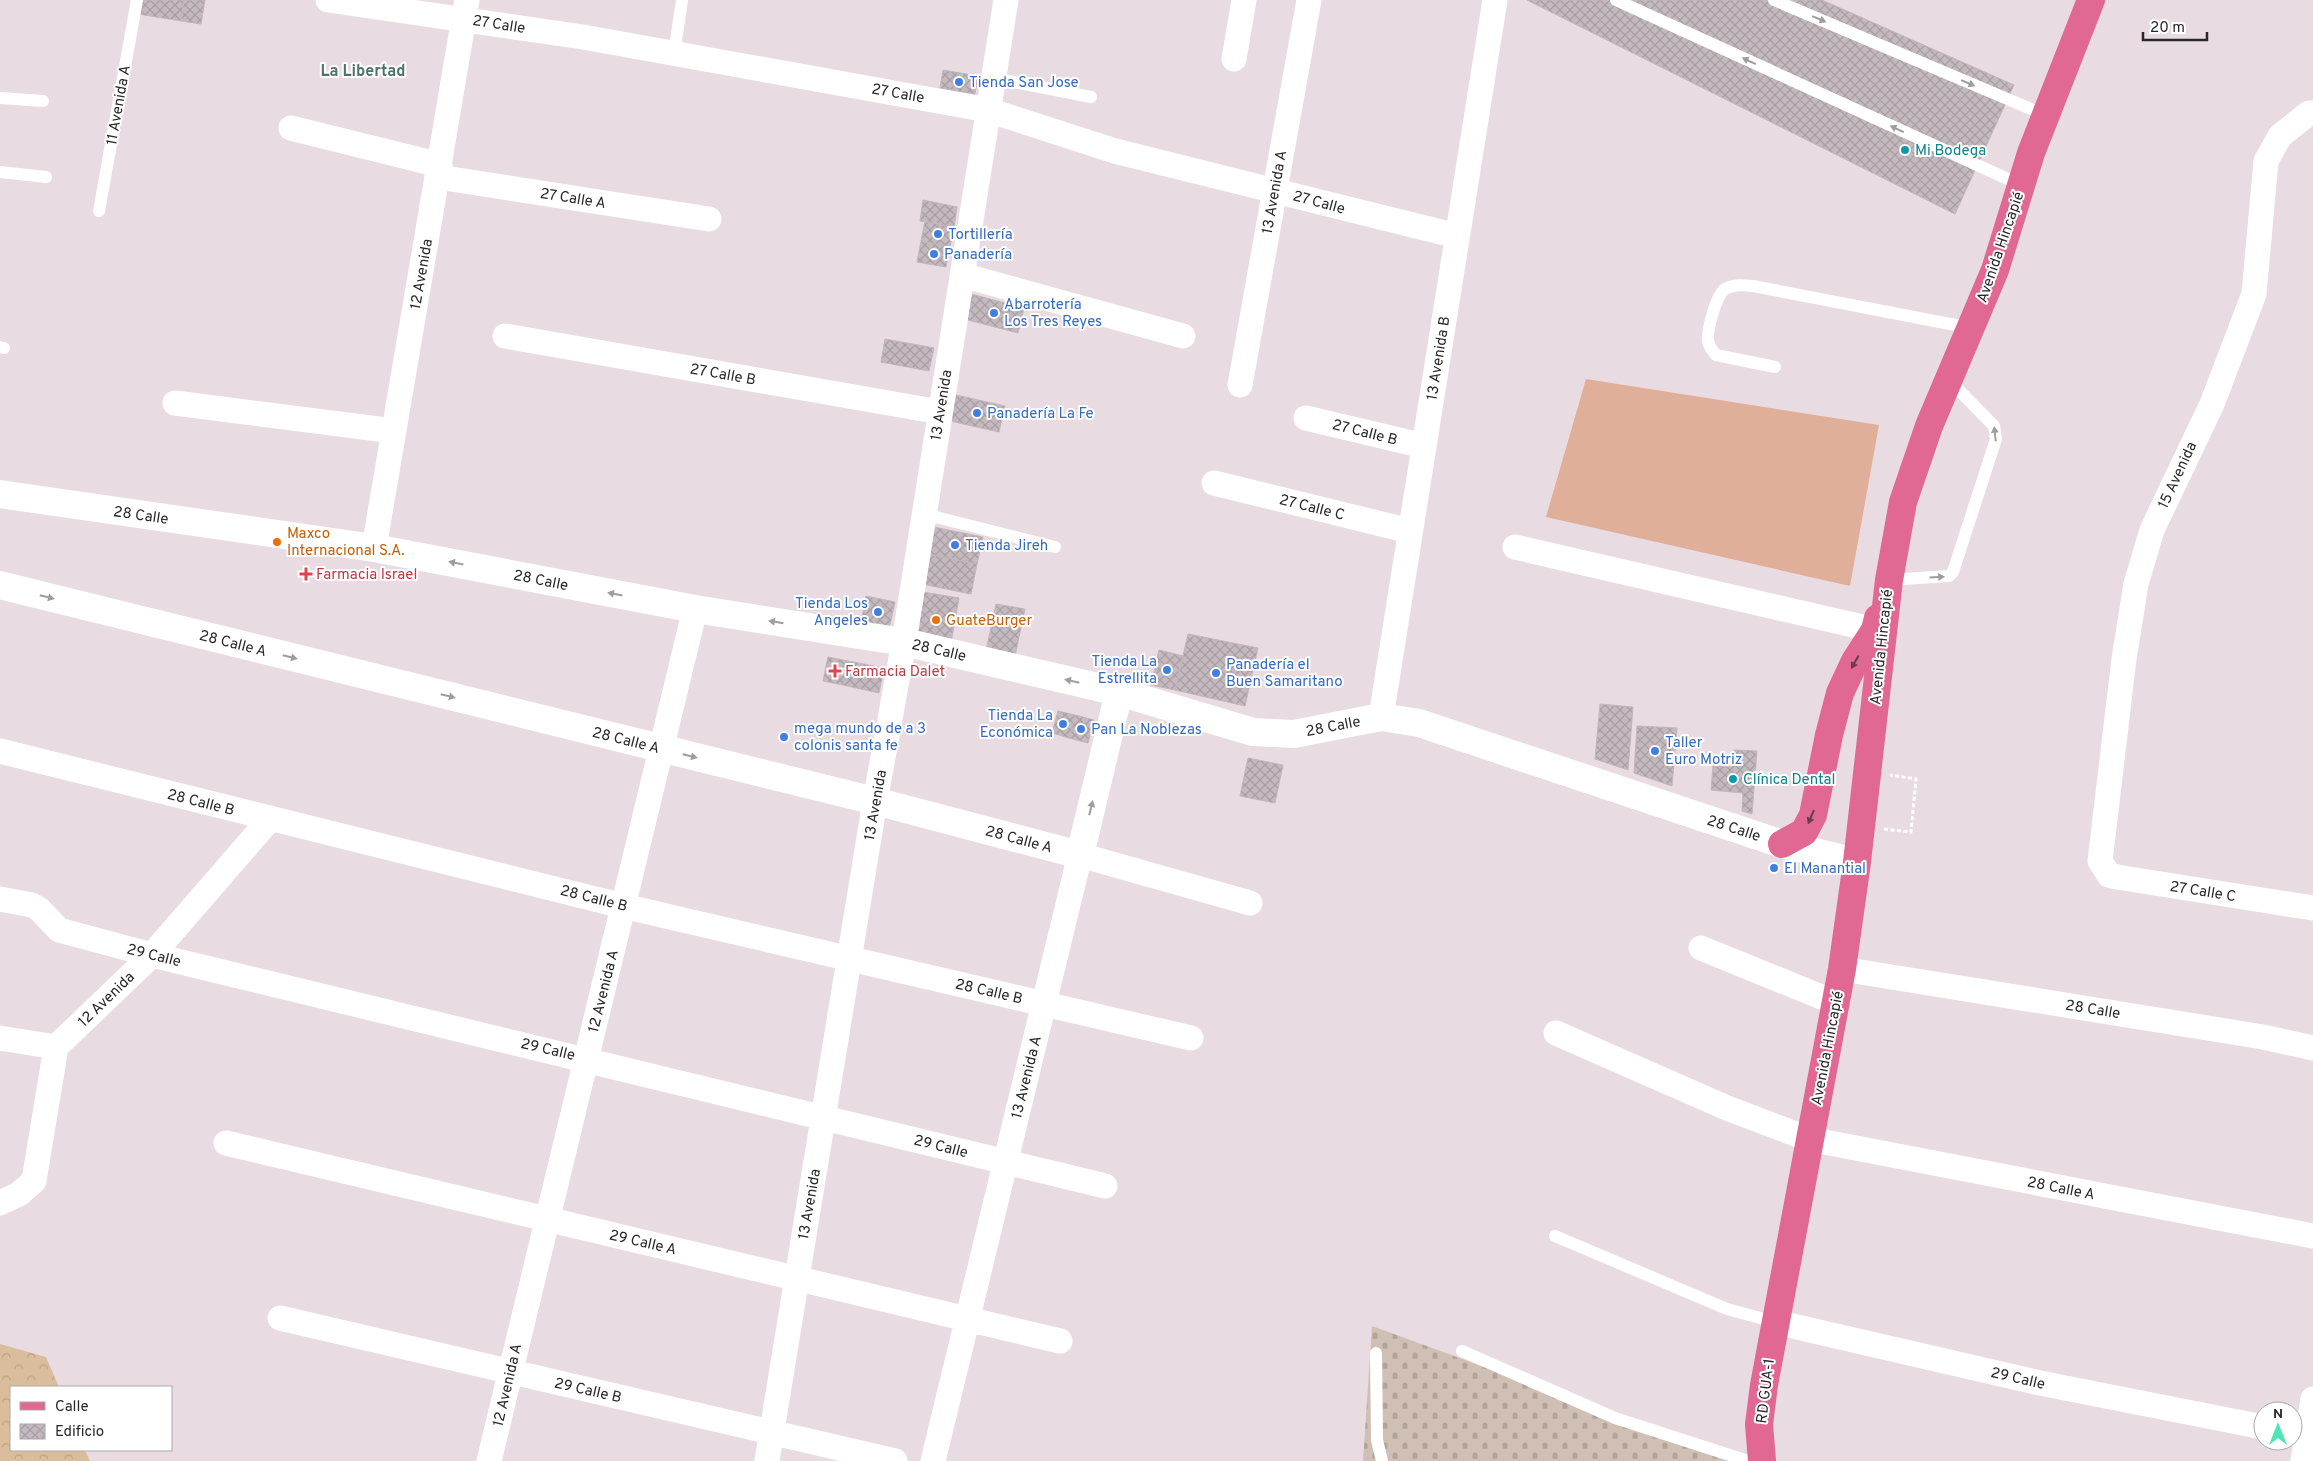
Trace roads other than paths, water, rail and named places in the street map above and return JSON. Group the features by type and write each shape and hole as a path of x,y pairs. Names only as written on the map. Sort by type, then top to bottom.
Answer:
{"main road":[{"name":"Avenida Hincapié","path":"1774,1322 1842,969 1857,862 1888,583 1903,502 1929,426 1996,270 2021,185 2045,115 2090,0"},
{"name":"28 Calle","path":"0,494 374,548 695,609 904,642 1119,692 1253,732 1278,735 1294,734 1381,717 1419,722 1782,844 1857,862"},
{"path":"1782,844 1804,832 1812,815 1840,693 1855,661 1875,630 1888,583"},
{"name":"28 Calle A","path":"0,585 875,801 1080,855"},
{"name":"13 Avenida A","path":"1080,855 1119,692"},
{"name":"RD GUA-1","path":"1762,1461 1760,1424 1774,1322"}],"street":[{"name":"27 Calle","path":"328,0 465,9 674,54 988,110 1115,151 1457,236"},
{"name":"13 Avenida","path":"767,1461 875,801 904,642 1006,0"},
{"path":"1234,59 1244,0"},
{"name":"13 Avenida A","path":"1240,385 1309,0"},
{"name":"13 Avenida B","path":"1381,717 1495,0"},
{"name":"12 Avenida","path":"374,548 465,9"},
{"name":"15 Avenida","path":"2100,861 2136,584 2152,530 2212,404 2254,294 2266,161 2280,136 2311,113"},
{"name":"27 Calle A","path":"291,128 439,171 709,219"},
{"path":"962,275 1183,336"},
{"name":"27 Calle B","path":"505,336 940,412"},
{"path":"175,402 394,431"},
{"name":"27 Calle B","path":"1306,418 1424,446"},
{"name":"27 Calle C","path":"1214,483 1410,531"},
{"path":"1515,547 1875,630"},
{"name":"12 Avenida A","path":"489,1461 695,609"},
{"name":"28 Calle B","path":"0,751 624,906 1191,1038"},
{"name":"12 Avenida","path":"56,1047 152,955 270,819"},
{"name":"13 Avenida A","path":"933,1461 1080,855"},
{"name":"28 Calle A","path":"1080,855 1250,902"},
{"name":"27 Calle C","path":"2100,861 2110,875 2117,877 2313,908"},
{"name":"29 Calle","path":"0,899 39,908 59,930 152,955 824,1116 1006,1163 1105,1186"},
{"path":"1701,948 1836,1003"},
{"name":"28 Calle","path":"1842,969 2244,1034 2313,1048"},
{"name":"28 Calle A","path":"1556,1033 1727,1108 1810,1139 2313,1236"},
{"path":"0,1038 56,1047 34,1181 19,1194 1,1204"},
{"name":"29 Calle A","path":"226,1143 1060,1341"},
{"name":"29 Calle B","path":"280,1318 895,1461"},
{"name":"29 Calle","path":"1774,1322 2040,1383 2253,1425"},
{"path":"2303,1426 2313,1399"}],"lane":[{"name":"11 Avenida A","path":"99,210 137,0"},
{"path":"674,54 682,0"},
{"path":"1616,0 2021,185"},
{"path":"1774,0 2045,115"},
{"path":"993,78 1091,97"},
{"path":"0,98 43,101"},
{"path":"0,172 46,177"},
{"path":"1774,367 1716,355 1710,348 1708,340 1718,295 1726,288 1738,285 1753,286 1971,328"},
{"path":"1888,583 1948,576 1953,572 1996,439 1994,426 1949,380"},
{"path":"924,514 1055,547"},
{"path":"1555,1236 1727,1309 1774,1322"},
{"path":"1462,1351 1615,1418 1748,1461"},
{"path":"1376,1353 1377,1440 1382,1461"}],"place":[{"name":"Tienda San Jose","path":"959,82"},
{"name":"Mi Bodega","path":"1905,150"},
{"name":"Tortillería","path":"938,234"},
{"name":"Panadería","path":"934,254"},
{"name":"Abarrotería Los Tres Reyes","path":"994,313"},
{"name":"Panadería La Fe","path":"977,413"},
{"name":"Maxco Internacional S.A.","path":"277,542"},
{"name":"Tienda Jireh","path":"955,545"},
{"name":"Farmacia Israel","path":"306,574"},
{"name":"Tienda Los Angeles","path":"878,612"},
{"name":"GuateBurger","path":"936,620"},
{"name":"Tienda La Estrellita","path":"1167,670"},
{"name":"Farmacia Dalet","path":"835,671"},
{"name":"Panadería el Buen Samaritano","path":"1216,673"},
{"name":"Tienda La Económica","path":"1063,724"},
{"name":"Pan La Noblezas","path":"1081,729"},
{"name":"mega mundo de a 3 colonis santa fe","path":"784,737"},
{"name":"Taller Euro Motriz","path":"1655,751"},
{"name":"Clínica Dental","path":"1733,779"},
{"name":"El Manantial","path":"1774,868"}],"district":[{"name":"La Libertad","path":"363,70"}]}
